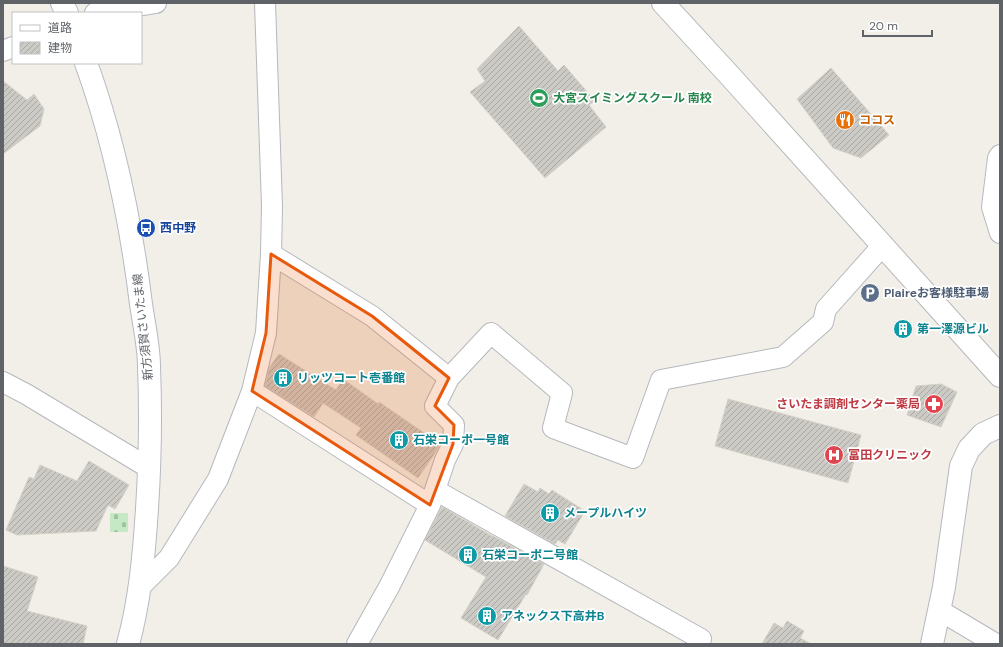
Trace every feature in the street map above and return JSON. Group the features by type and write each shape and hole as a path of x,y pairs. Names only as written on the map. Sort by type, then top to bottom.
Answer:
{"street":[{"path":"62,3 66,12"},
{"path":"102,12 156,3"},
{"path":"140,587 169,558 218,480 252,391 266,333 271,254 271,170 265,3"},
{"path":"663,3 1000,376"},
{"name":"新方須賀さいたま線","path":"86,64 96,90 118,170 137,267 149,366 150,468 140,587 128,644"},
{"path":"1000,156 998,158 992,207 1000,233"},
{"path":"357,644 390,587 432,498 445,460 453,444 454,425 435,406 449,378 491,333 562,393 553,428 633,458 661,380 783,357 823,322 826,309 883,245"},
{"path":"271,254 372,316 449,378"},
{"path":"3,382 26,394 150,468"},
{"path":"252,391 432,498 701,639 698,644"},
{"path":"932,644 944,587 961,466 969,448 983,434 1000,426"},
{"path":"939,610 996,644"}],"highlighted area":[{"path":"271,254 372,316 449,378 435,406 454,425 453,444 430,505 252,391 266,333"}],"green space":[{"path":"110,513 128,513 128,532 110,532"}],"building":[{"path":"519,26 558,71 564,65 595,101 589,105 606,127 545,178 470,92 485,81 477,69"},
{"path":"831,68 889,135 861,158 833,148 797,99"},
{"path":"3,81 27,100 34,94 44,109 40,126 3,154"},
{"path":"279,354 336,390 343,379 378,404 379,402 440,444 418,478 356,435 361,428 323,403 314,417 265,386 269,368"},
{"path":"941,384 957,392 941,427 907,415 916,386"},
{"path":"728,399 861,435 848,483 715,446"},
{"path":"89,461 129,485 115,509 108,505 96,531 17,535 6,530 29,477 34,479 40,465 77,481"},
{"name":"メープルハイツ","path":"524,484 538,492 540,488 549,494 552,490 585,511 565,544 558,540 555,544 505,516"},
{"path":"442,507 544,564 527,595 526,594 498,640 461,618 486,577 425,540"},
{"path":"3,566 38,577 27,611 87,626 83,644 3,644"},
{"path":"787,621 804,631 800,638 811,644 762,644 774,623 783,628"}],"place":[{"name":"大宮スイミングスクール 南校","path":"539,98"},
{"name":"ココス","path":"845,120"},
{"name":"西中野","path":"146,228"},
{"name":"Plaireお客様駐車場","path":"870,293"},
{"name":"第一澤源ビル","path":"903,329"},
{"name":"リッツコート壱番館","path":"283,378"},
{"name":"さいたま調剤センター薬局","path":"934,404"},
{"name":"石栄コーポ一号館","path":"399,440"},
{"name":"冨田クリニック","path":"834,455"},
{"name":"メープルハイツ","path":"550,513"},
{"name":"石栄コーポ二号館","path":"468,555"},
{"name":"アネックス下高井B","path":"487,616"}]}
